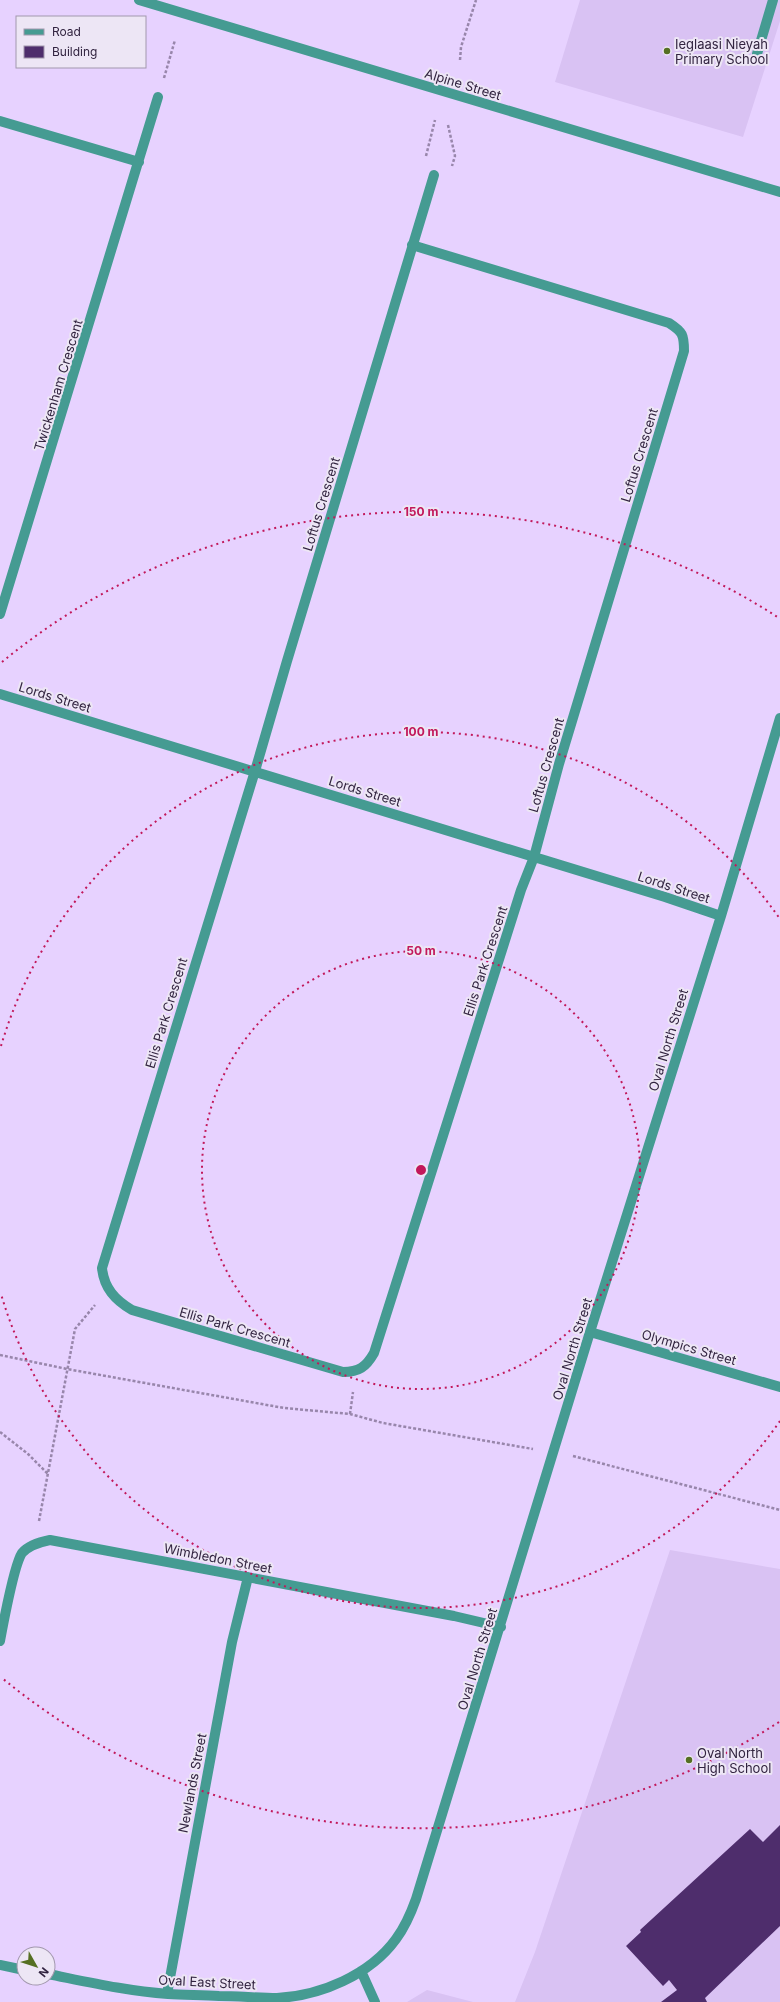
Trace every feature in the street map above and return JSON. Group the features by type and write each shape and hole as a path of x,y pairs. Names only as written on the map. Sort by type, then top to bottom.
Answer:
{"street":[{"name":"Alpine Street","path":"139,0 780,192"},
{"path":"757,54 772,0"},
{"name":"Twickenham Crescent","path":"0,614 158,96"},
{"path":"0,121 139,162"},
{"name":"Loftus Crescent","path":"254,771 434,175"},
{"name":"Loftus Crescent","path":"412,245 668,323 680,331 684,340 684,352 677,377 559,764 534,857"},
{"name":"Lords Street","path":"0,694 665,897 721,916"},
{"name":"Oval North Street","path":"361,1971 383,1954 396,1939 410,1915 501,1627 590,1332 721,916 780,718"},
{"name":"Ellis Park Crescent","path":"254,771 102,1268 103,1278 108,1289 124,1305 132,1310 343,1372 355,1372 363,1369 370,1362 519,898 534,857"},
{"name":"Olympics Street","path":"590,1332 780,1388"},
{"name":"Wimbledon Street","path":"35,1544 50,1540 454,1616 501,1627"},
{"path":"0,1642 19,1561 22,1554 35,1544"},
{"name":"Newlands Street","path":"167,1994 230,1650 248,1577"},
{"path":"0,1965 16,1968"},
{"path":"361,1971 375,2002"},
{"name":"Oval East Street","path":"56,1976 119,1988 167,1994 278,1998 316,1992 337,1984 361,1971"}],"path":[{"path":"460,60 461,47 476,0"},
{"path":"158,96 175,40"},
{"path":"426,157 435,120"},
{"path":"35,1544 75,1329 108,1289"},
{"path":"1,1356 284,1408 350,1414 384,1423 554,1452 780,1510"},
{"path":"0,1432 28,1454 48,1474"}],"shaded area":[{"name":"Ieglaasi Nieyah Primary School","path":"580,0 780,0 780,21 743,137 555,82"},
{"name":"Oval North High School","path":"670,1550 780,1569 780,2002 515,2002 535,1952"},
{"path":"427,1990 473,2002 407,2002"}],"building":[{"path":"780,1825 780,1926 705,1998 707,2002 661,2002 677,1990 669,1980 663,1986 626,1946 641,1932 640,1930 750,1829 763,1842"}],"place":[{"name":"Ieglaasi Nieyah Primary School","path":"667,51"},
{"name":"Oval North High School","path":"689,1760"}]}
